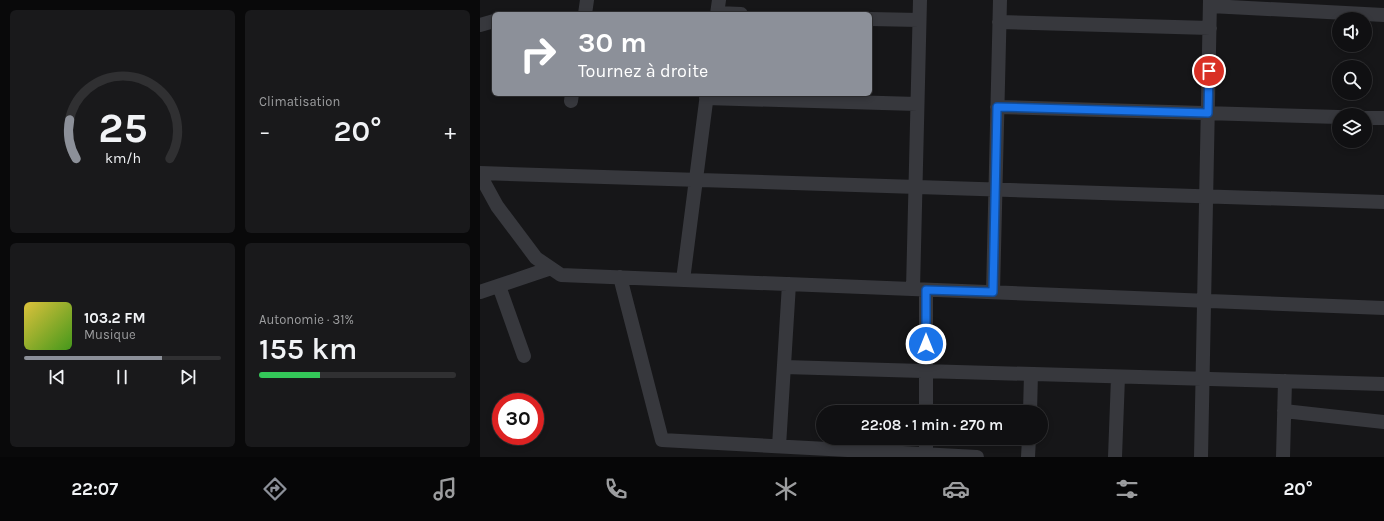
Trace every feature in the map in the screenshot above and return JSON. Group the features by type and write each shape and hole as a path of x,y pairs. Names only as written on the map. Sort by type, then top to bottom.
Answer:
{"street":[{"path":"585,12 587,0"},
{"path":"920,0 916,187 926,405"},
{"path":"993,292 1000,0"},
{"path":"1201,457 1210,3 1384,15"},
{"path":"718,9 731,12"},
{"path":"872,19 919,20"},
{"path":"480,25 492,22"},
{"path":"999,22 1210,28"},
{"path":"683,280 707,96 918,104"},
{"path":"997,107 1332,117"},
{"path":"1372,118 1384,118"},
{"path":"1384,202 480,174 497,206 536,258 561,275 1384,308"},
{"path":"480,292 551,268"},
{"path":"620,277 662,440 779,446 833,453 977,457"},
{"path":"779,446 789,284"},
{"path":"499,286 524,356"},
{"path":"784,368 1384,384"},
{"path":"1030,405 1031,374"},
{"path":"1115,457 1118,377"},
{"path":"1283,457 1285,381"},
{"path":"1284,411 1384,422"},
{"path":"926,445 926,456"},
{"path":"1028,457 1029,445"}],"route":[{"path":"926,344 926,290 993,292 997,107 1208,113 1209,71"}]}
